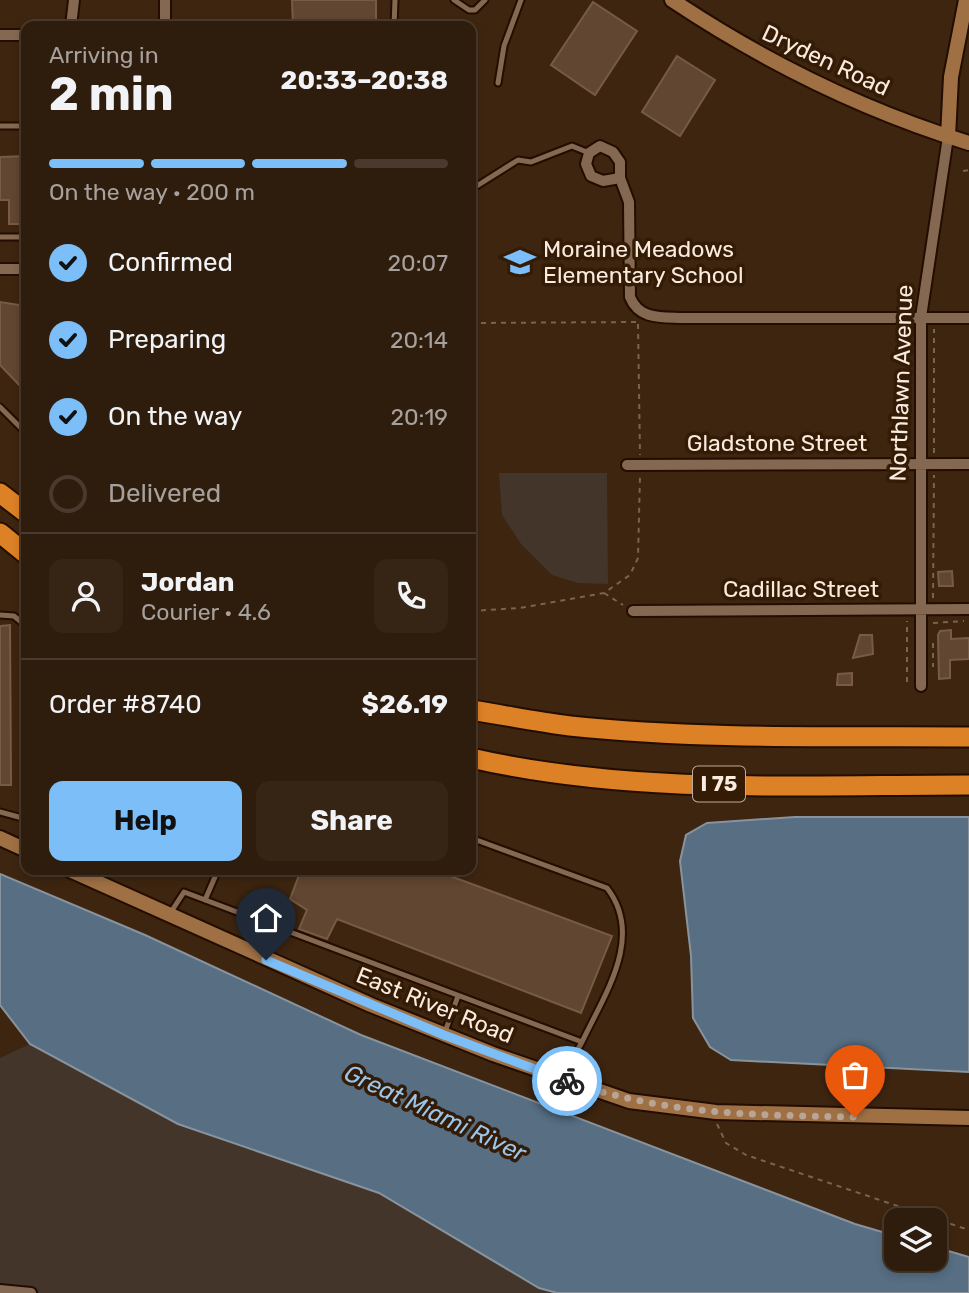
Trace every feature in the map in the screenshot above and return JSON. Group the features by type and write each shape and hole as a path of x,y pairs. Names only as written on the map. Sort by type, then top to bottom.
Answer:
{"highway":[{"path":"0,493 21,509"},
{"path":"0,533 21,550"},
{"name":"I 75","path":"476,711 569,726 662,733 772,737 969,737"},
{"name":"I 75","path":"476,759 610,779 765,785 969,785"}],"street":[{"path":"72,21 74,0"},
{"path":"165,0 165,21"},
{"name":"Dryden Road","path":"672,0 800,78 969,144"},
{"name":"Northlawn Avenue","path":"921,686 921,317 948,137 951,77 966,0"},
{"path":"0,35 21,35"},
{"path":"620,178 603,181 591,176 586,164 589,153 600,146 613,152 620,162 620,178 629,202 631,297 641,318 969,318"},
{"path":"0,269 21,269"},
{"name":"Gladstone Street","path":"628,464 969,464"},
{"name":"Cadillac Street","path":"633,611 969,609"},
{"path":"0,838 21,847"},
{"name":"East River Road","path":"84,875 278,965 444,1035 561,1079 629,1101 681,1110 781,1115 969,1118"},
{"path":"0,1290 31,1293"}],"lane":[{"path":"394,21 395,0"},
{"path":"454,0 468,10 475,10 485,0"},
{"path":"498,83 505,46 521,0"},
{"path":"0,126 21,126"},
{"path":"476,186 518,160 531,162 572,146 589,153"},
{"path":"0,237 21,237"},
{"path":"0,407 21,428"},
{"path":"0,615 14,615 21,621"},
{"path":"0,812 21,818"},
{"path":"476,840 607,888 617,901 623,953 582,1042 561,1079"},
{"path":"205,900 216,875"},
{"path":"169,915 184,892 582,1042"},
{"path":"444,1035 458,996"}],"path":[{"path":"963,170 969,170"},
{"path":"476,323 641,318 638,558 629,575 604,593 520,608 476,611"},
{"path":"935,454 934,328 945,328"},
{"path":"933,599 933,475 945,475"},
{"path":"604,593 633,611"},
{"path":"907,621 907,682"},
{"path":"933,667 934,621 969,621"}],"shaded area":[{"path":"499,473 607,473 608,584 578,583 552,575 521,544 502,515"},
{"path":"30,1044 178,1124 379,1193 539,1288 557,1293 0,1293 0,1058"}],"water":[{"path":"795,817 969,817 969,1072 731,1060 710,1047 693,1018 691,956 680,861 686,835 707,823"},
{"name":"Great Miami River","path":"0,874 145,935 361,1035 855,1224 884,1232 884,1271 947,1271 947,1251 969,1257 969,1293 557,1293 539,1288 379,1193 178,1124 30,1044 0,1005"}],"building":[{"path":"292,0 376,0 376,21 293,21"},
{"path":"593,2 637,31 595,95 551,65"},
{"path":"677,56 715,80 680,136 642,112"},
{"path":"21,156 21,224 9,224 9,200 0,200 0,157"},
{"path":"0,302 21,305 21,387 0,365"},
{"path":"952,571 953,586 939,586 938,572"},
{"path":"10,625 11,785 0,785 0,626"},
{"path":"951,630 951,639 969,638 969,659 950,660 950,678 939,679 938,635 940,631"},
{"path":"860,635 872,635 873,654 853,658"},
{"path":"852,673 852,685 837,685 838,674"},
{"path":"299,875 447,875 612,936 581,1013 337,919 327,939 299,929 307,910 290,899"}],"way so far":[{"path":"567,1081 629,1101 681,1110 855,1117"}],"place":[{"name":"Moraine Meadows Elementary School","path":"520,262"}],"route":[{"path":"266,960 444,1035 567,1081"}]}
